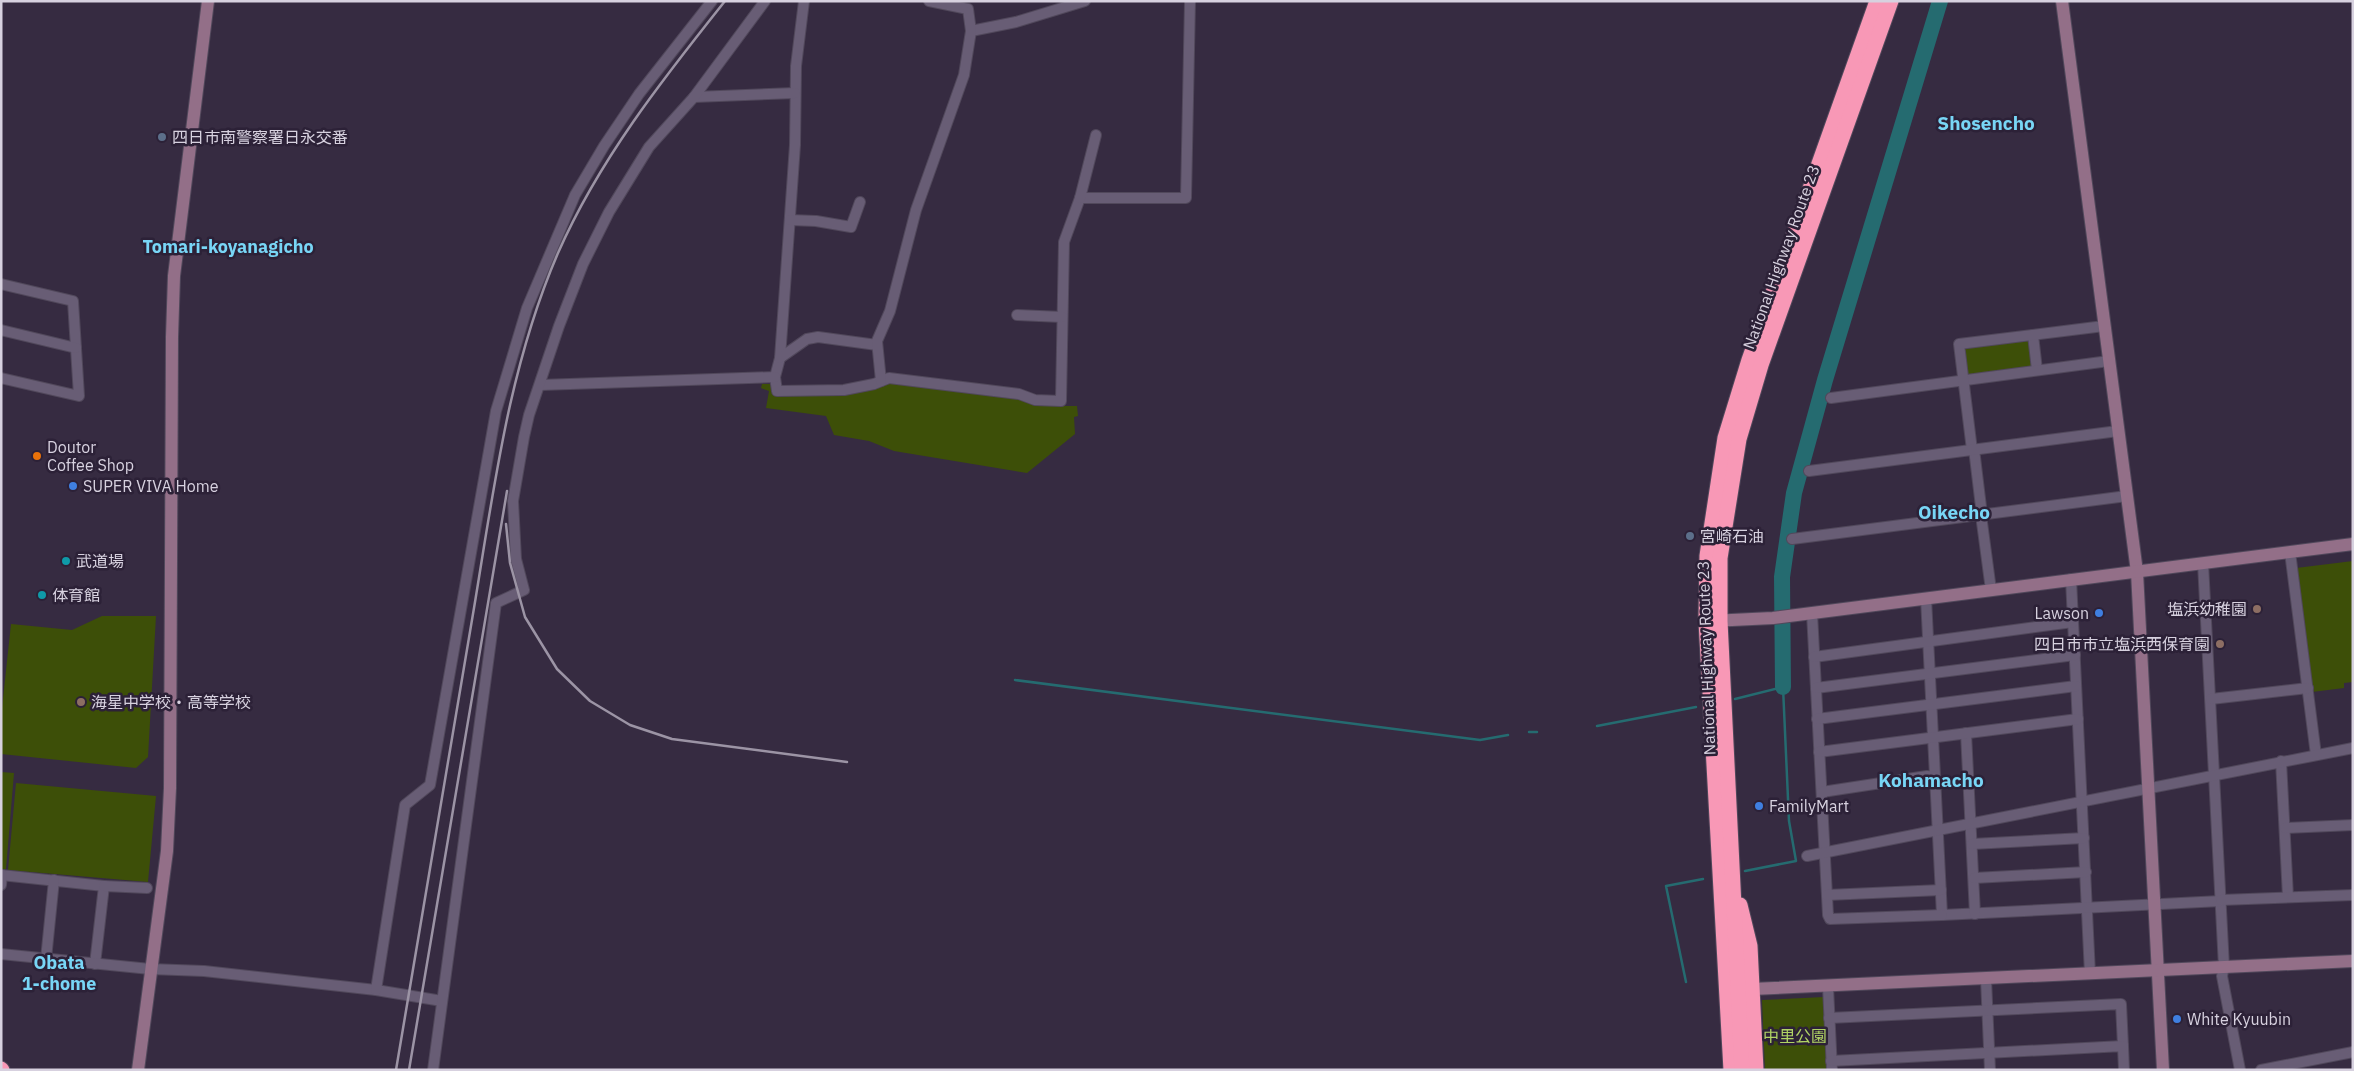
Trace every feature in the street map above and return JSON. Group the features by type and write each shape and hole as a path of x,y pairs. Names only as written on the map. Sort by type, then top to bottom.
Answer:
{"highway":[{"name":"National Highway Route 23","path":"1731,1070 1725,867 1713,621 1707,556 1725,438 1749,360 1877,1"},
{"name":"National Highway Route 23","path":"1713,621 1720,558 1739,439 1761,365 1891,1"},
{"name":"National Highway Route 23","path":"1725,867 1742,1070"},
{"path":"1725,867 1750,946 1756,1070"},
{"path":"1722,1070 1717,991 1725,867"}],"street":[{"path":"138,1070 167,851 170,788 173,291 208,1"},
{"path":"376,990 406,805 430,785 496,411 527,308 574,195 639,94 712,1"},
{"path":"433,1070 496,603 524,590 516,558 513,501 529,415 559,326 591,245 625,184 649,147 694,97 765,1"},
{"path":"805,1 794,92 795,145 780,358 775,377 777,391 844,390 874,384 889,378 1019,394 1035,400 1060,401 1064,242 1080,198 1096,135"},
{"path":"882,381 877,345 890,310 916,210 964,75 971,32 968,10 930,1"},
{"path":"971,32 1016,22 1085,1"},
{"path":"1080,198 1186,198 1190,1"},
{"path":"2062,1 2137,572 2163,1070"},
{"path":"694,97 794,92"},
{"path":"790,220 816,221 850,227 860,202"},
{"path":"1,284 73,301 79,396 1,378"},
{"path":"1016,315 1062,316"},
{"path":"1991,590 1959,344 2104,326"},
{"path":"1,330 76,348"},
{"path":"2033,335 2037,370"},
{"path":"780,358 806,339 818,337 877,345"},
{"path":"1832,398 2108,361"},
{"path":"540,385 775,377"},
{"path":"1809,471 2118,431"},
{"path":"1792,539 2127,496"},
{"path":"1713,621 1773,618 2353,544"},
{"path":"2290,552 2316,755"},
{"path":"2203,564 2221,900 2224,967 2222,976 2240,1070"},
{"path":"2071,580 2090,974"},
{"path":"1926,598 1942,915"},
{"path":"1812,613 1820,789 1822,792 1824,852 1828,915 1830,919 1975,914 2154,903 2353,894"},
{"path":"1814,657 2073,622"},
{"path":"1816,688 2075,655"},
{"path":"1817,719 2076,686"},
{"path":"2211,699 2308,688"},
{"path":"1819,752 2078,719"},
{"path":"1966,734 1975,914"},
{"path":"1807,856 2082,800 2353,748"},
{"path":"2281,761 2288,897"},
{"path":"1822,792 1927,776 1935,777"},
{"path":"2285,828 2353,825"},
{"path":"1972,844 2084,838"},
{"path":"1974,878 2086,872"},
{"path":"2,878 54,880 104,886 147,888"},
{"path":"46,959 54,880"},
{"path":"95,964 104,886"},
{"path":"1827,895 1941,890"},
{"path":"1,954 150,969 204,972 376,990 442,1000"},
{"path":"1752,989 1828,987 2353,961"},
{"path":"1986,979 1990,1070"},
{"path":"1828,987 1832,1065 1989,1053 2123,1046"},
{"path":"1829,1018 2121,1004 2124,1070"},
{"path":"2262,1070 2353,1052"}],"green space":[{"path":"2030,340 2033,367 1970,375 1966,373 1963,349 1966,346"},
{"path":"890,383 1018,398 1035,406 1077,406 1078,416 1074,417 1075,434 1027,473 894,451 869,441 834,435 826,416 766,408 769,391 761,388 762,384 770,384 773,392"},
{"path":"2353,561 2353,682 2344,683 2344,688 2312,692 2296,568"},
{"path":"102,616 156,616 148,757 136,768 1,754 1,717 11,624 72,630"},
{"path":"1,772 14,773 6,869 1,869"},
{"path":"16,783 156,796 148,882 8,870"},
{"name":"中里公園","path":"1824,997 1828,1070 1765,1070 1762,1000"}],"waterway":[{"path":"1783,687 1782,577 1794,493 1825,380 1940,1"},
{"path":"1015,680 1480,740 1508,735"},
{"path":"1735,699 1783,687 1789,821 1796,861 1745,871"},
{"path":"1597,726 1696,707"},
{"path":"1529,732 1537,732"},
{"path":"1686,982 1666,886 1703,879"}],"railway":[{"path":"396,1070 496,473 515,383 527,339 558,253 593,185 612,153 655,91 725,1"},
{"path":"409,1070 507,491"},
{"path":"506,524 510,563 525,617 557,669 590,701 630,725 672,739 847,762"}],"place":[{"name":"四日市南警察署日永交番","path":"162,137"},
{"name":"Doutor Coffee Shop","path":"37,456"},
{"name":"SUPER VIVA Home","path":"73,486"},
{"name":"宮崎石油","path":"1690,536"},
{"name":"武道場","path":"66,561"},
{"name":"体育館","path":"42,595"},
{"name":"塩浜幼稚園","path":"2257,609"},
{"name":"Lawson","path":"2099,613"},
{"name":"四日市市立塩浜西保育園","path":"2220,644"},
{"name":"海星中学校・高等学校","path":"81,702"},
{"name":"FamilyMart","path":"1759,806"},
{"name":"White Kyuubin","path":"2177,1019"}],"district":[{"name":"Shosencho","path":"1986,123"},
{"name":"Tomari-koyanagicho","path":"228,246"},
{"name":"Oikecho","path":"1954,512"},
{"name":"Kohamacho","path":"1931,780"},
{"name":"Obata 1-chome","path":"59,972"}]}
